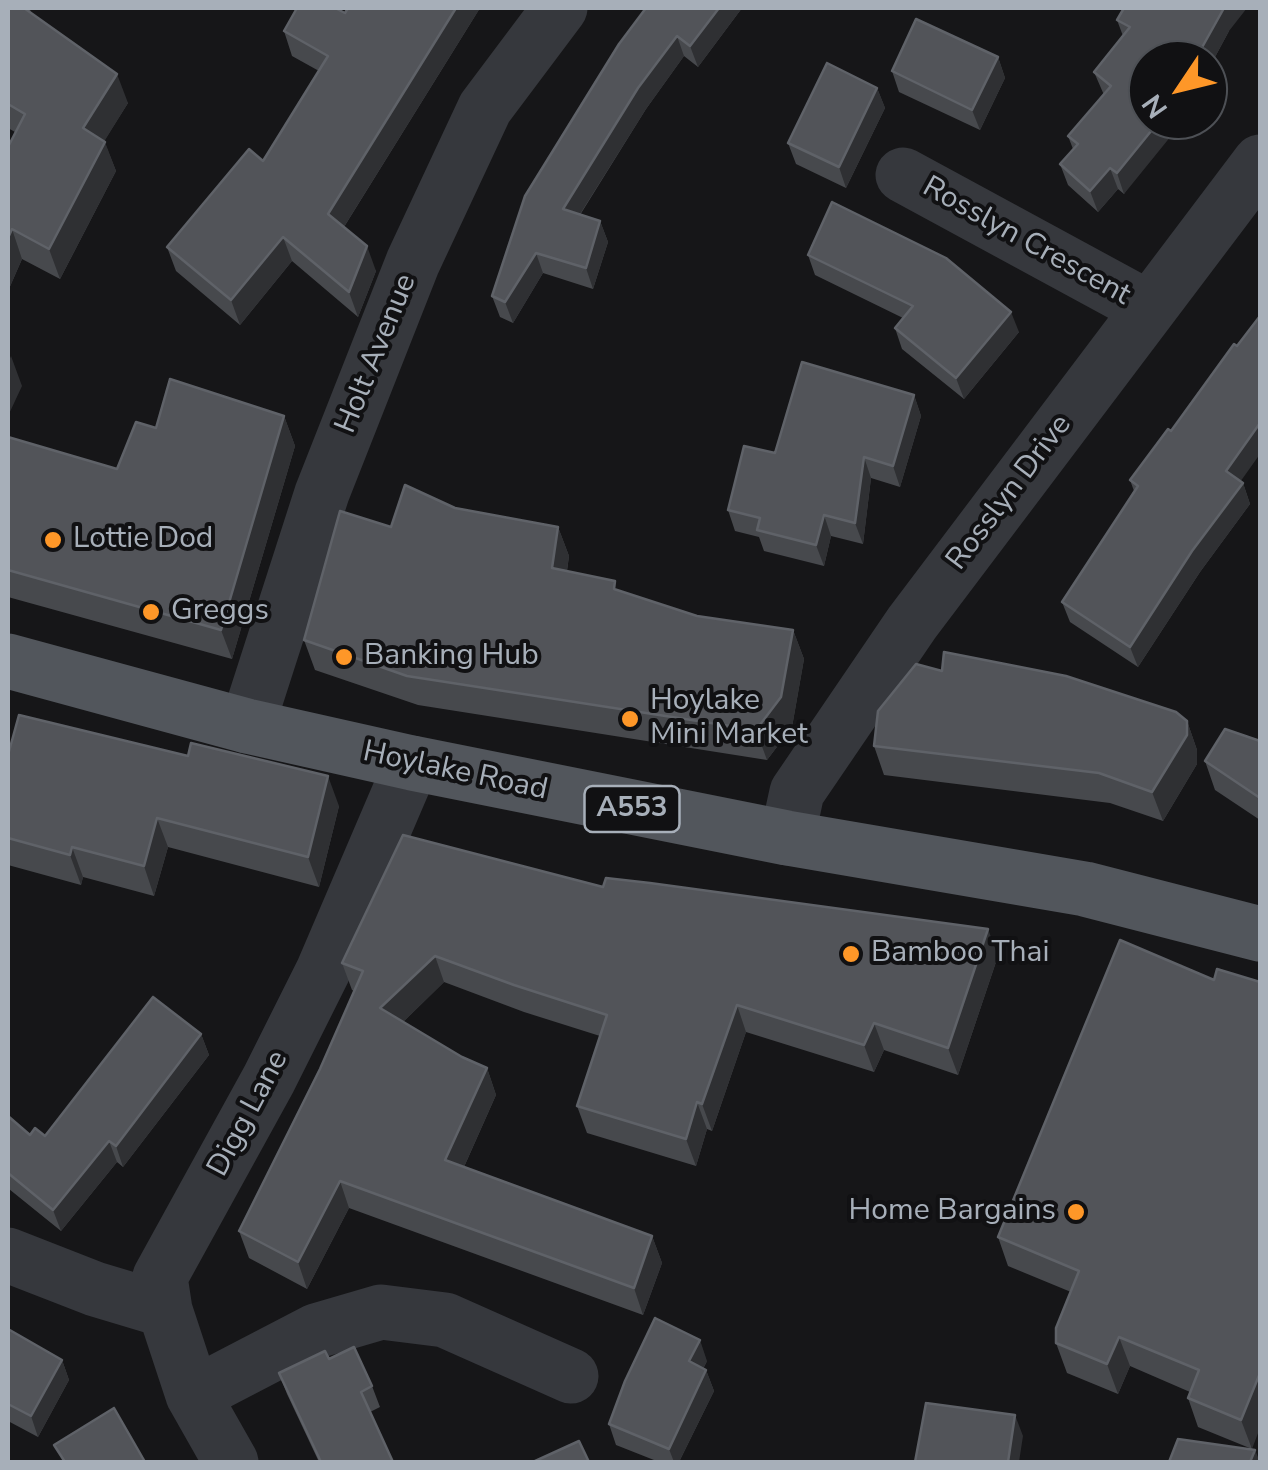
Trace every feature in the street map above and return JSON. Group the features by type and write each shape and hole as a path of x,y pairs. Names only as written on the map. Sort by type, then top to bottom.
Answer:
{"main road":[{"name":"Hoylake Road","path":"8,661 247,726 412,764 787,838 1085,890 1260,934"}],"street":[{"name":"Holt Avenue","path":"247,726 322,492 413,262 485,108 560,8"},
{"name":"Rosslyn Drive","path":"787,838 796,792 912,623 1260,162"},
{"name":"Rosslyn Crescent","path":"904,175 1148,308"},
{"name":"Digg Lane","path":"231,1462 193,1395 164,1310 160,1277 269,1080 323,971 412,764"},
{"path":"8,1256 164,1310"},
{"path":"193,1395 316,1330 381,1312 445,1320 571,1376"}],"building":[{"path":"8,8 24,8 117,74 83,128 105,142 49,249 12,229 8,238 8,147 25,114 8,104"},
{"path":"297,8 335,8 345,13 348,8 456,8 328,214 367,246 349,292 283,237 231,300 167,247 249,149 263,161 328,56 284,31"},
{"path":"646,8 719,8 690,46 677,36 638,88 563,209 600,221 586,268 536,253 505,302 492,296 525,196 619,44"},
{"path":"1124,8 1224,8 1206,40 1128,40 1128,140 1144,140 1117,173 1110,168 1090,191 1060,164 1078,144 1068,136 1111,86 1094,72 1130,27 1117,20"},
{"path":"916,19 998,57 972,110 892,71"},
{"path":"827,63 877,88 839,167 788,143"},
{"path":"832,202 946,258 1011,312 956,378 895,328 913,306 808,255"},
{"path":"1260,316 1260,423 1226,471 1243,483 1192,551 1130,647 1062,602 1138,486 1130,480"},
{"path":"802,362 914,395 893,466 864,457 855,523 824,515 816,545 757,530 760,518 728,510 744,446 775,453"},
{"path":"170,379 284,416 221,630 8,570 8,437 117,469 136,422 156,428"},
{"path":"405,485 455,508 558,527 552,568 615,581 614,589 697,616 793,630 781,697 756,730 407,676 304,640 340,511 391,527"},
{"path":"944,652 1066,676 1176,712 1187,721 1187,735 1152,792 1099,773 874,746 878,711 916,664 942,671"},
{"path":"19,715 188,756 191,743 328,776 308,857 157,818 144,866 72,847 70,855 8,838 8,755"},
{"path":"1225,729 1260,741 1260,798 1205,761"},
{"path":"403,835 603,887 606,878 988,929 948,1048 874,1023 864,1045 737,1005 686,1139 577,1106 607,1015 435,956 380,1008 487,1068 445,1160 652,1236 634,1288 340,1181 298,1262 239,1231 320,1069 363,971 342,963"},
{"path":"1120,940 1214,980 1217,969 1260,982 1260,1373 1241,1420 1188,1398 1199,1370 1119,1337 1107,1364 1056,1343 1056,1328 1079,1271 998,1237"},
{"path":"153,997 201,1034 116,1146 109,1141 53,1210 8,1173 8,1116 30,1135 35,1128 45,1136"},
{"path":"655,1318 700,1340 689,1361 706,1370 669,1449 609,1424"},
{"path":"8,1329 62,1360 31,1416 8,1404"},
{"path":"354,1347 372,1386 361,1392 393,1462 321,1462 279,1373 325,1351 329,1359"},
{"path":"926,1403 1015,1415 1008,1462 915,1462"},
{"path":"114,1408 145,1462 65,1462 54,1445"},
{"path":"1178,1439 1255,1450 1250,1462 1169,1462"},
{"path":"579,1441 589,1462 533,1462"}],"place":[{"name":"Lottie Dod","path":"53,540"},
{"name":"Greggs","path":"151,612"},
{"name":"Banking Hub","path":"344,657"},
{"name":"Hoylake Mini Market","path":"630,719"},
{"name":"Bamboo Thai","path":"851,954"},
{"name":"Home Bargains","path":"1076,1212"}]}
